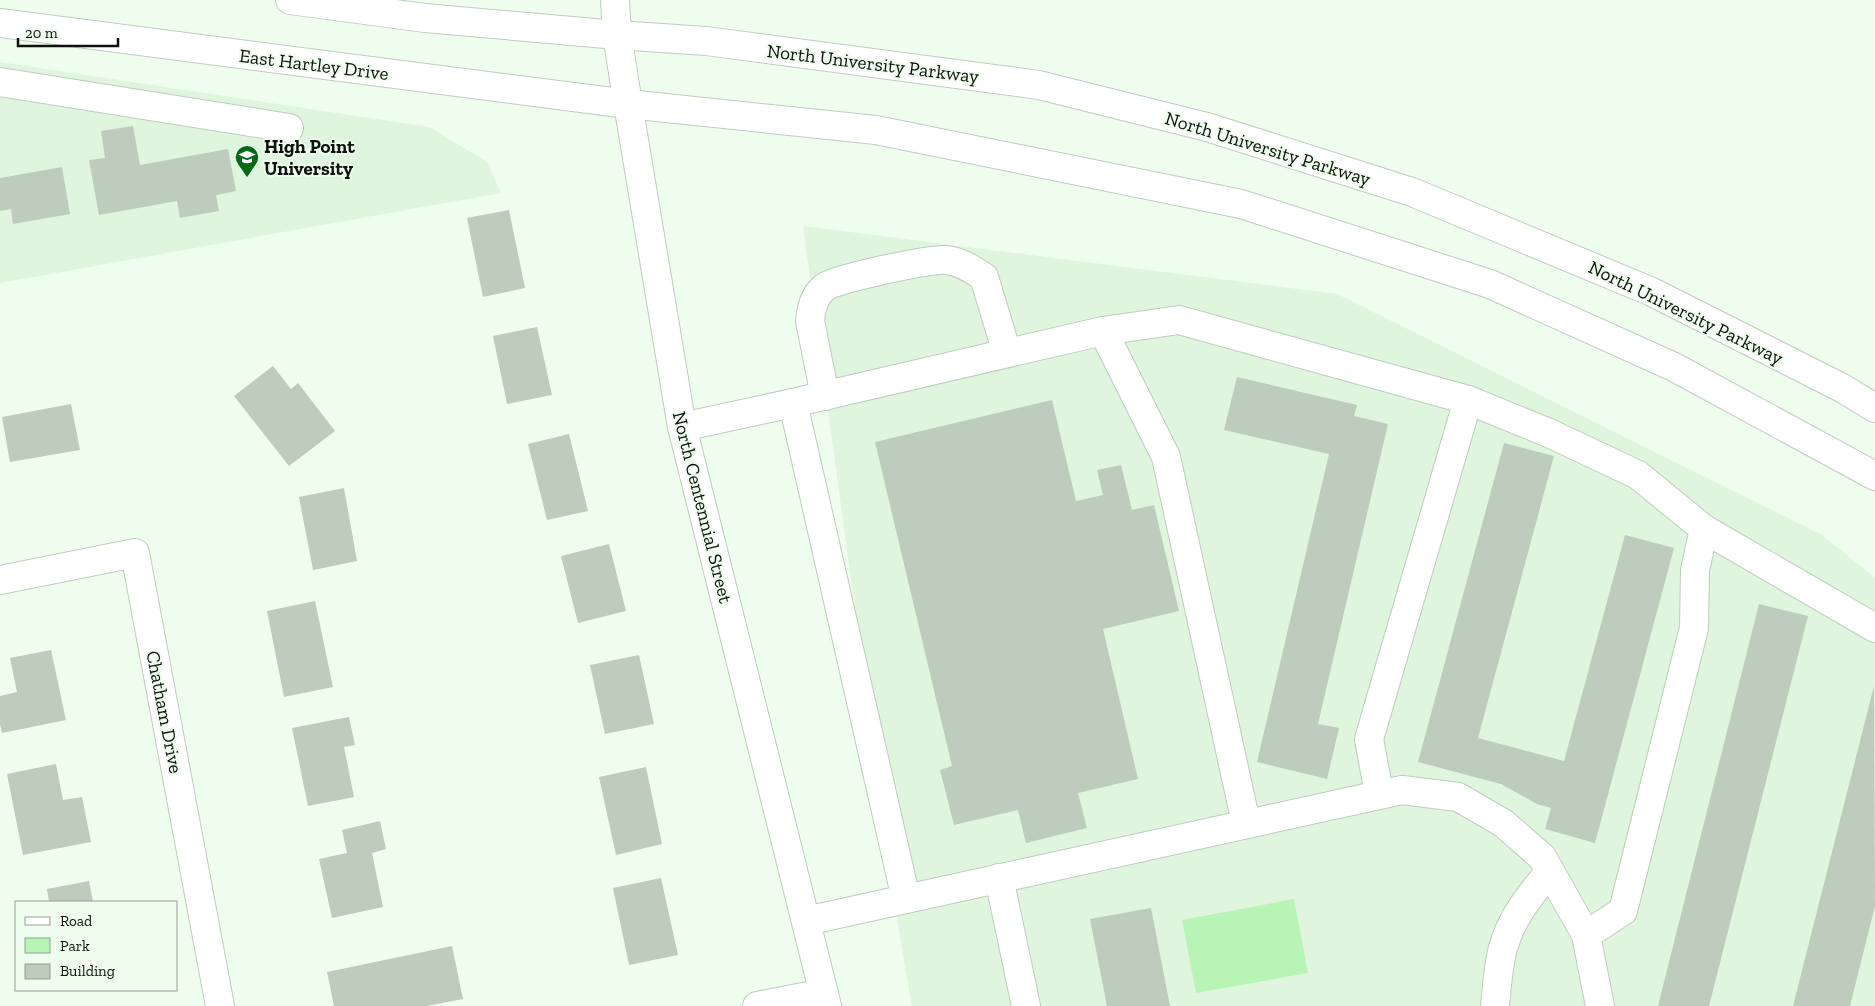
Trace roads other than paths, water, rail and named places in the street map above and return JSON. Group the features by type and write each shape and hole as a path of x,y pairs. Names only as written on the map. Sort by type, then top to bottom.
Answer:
{"main road":[{"path":"290,0 425,18 617,36"},
{"name":"North Centennial Street","path":"615,0 617,36 682,427 825,1000"},
{"name":"East Hartley Drive","path":"0,23 628,104"},
{"name":"North University Parkway","path":"617,36 706,42 1039,85 1207,127 1412,192 1652,292 1842,388 1875,408"},
{"path":"0,82 289,128"},
{"path":"628,104 876,130 1241,204 1490,284 1674,367 1875,476"},
{"path":"825,396 810,321 811,310 816,296 826,286 840,280 945,260 964,265 984,277 1007,353"},
{"path":"682,427 825,396 1103,331 1179,320 1468,400 1549,433 1638,475 1704,529 1875,628"},
{"path":"1103,331 1166,457 1246,824"},
{"path":"1379,794 1369,738 1468,400"},
{"path":"793,403 906,899"},
{"path":"1586,935 1623,911 1694,628 1695,570 1704,529"},
{"name":"Chatham Drive","path":"0,580 135,553 220,1006"},
{"path":"806,921 1402,790 1458,797 1503,823 1542,857 1586,935 1600,1006"},
{"path":"1495,1006 1503,947 1510,930 1532,892 1550,871"},
{"path":"1000,878 1026,1006"},
{"path":"757,1006 825,1000"}],"place":[{"name":"High Point University","path":"247,178"}]}
